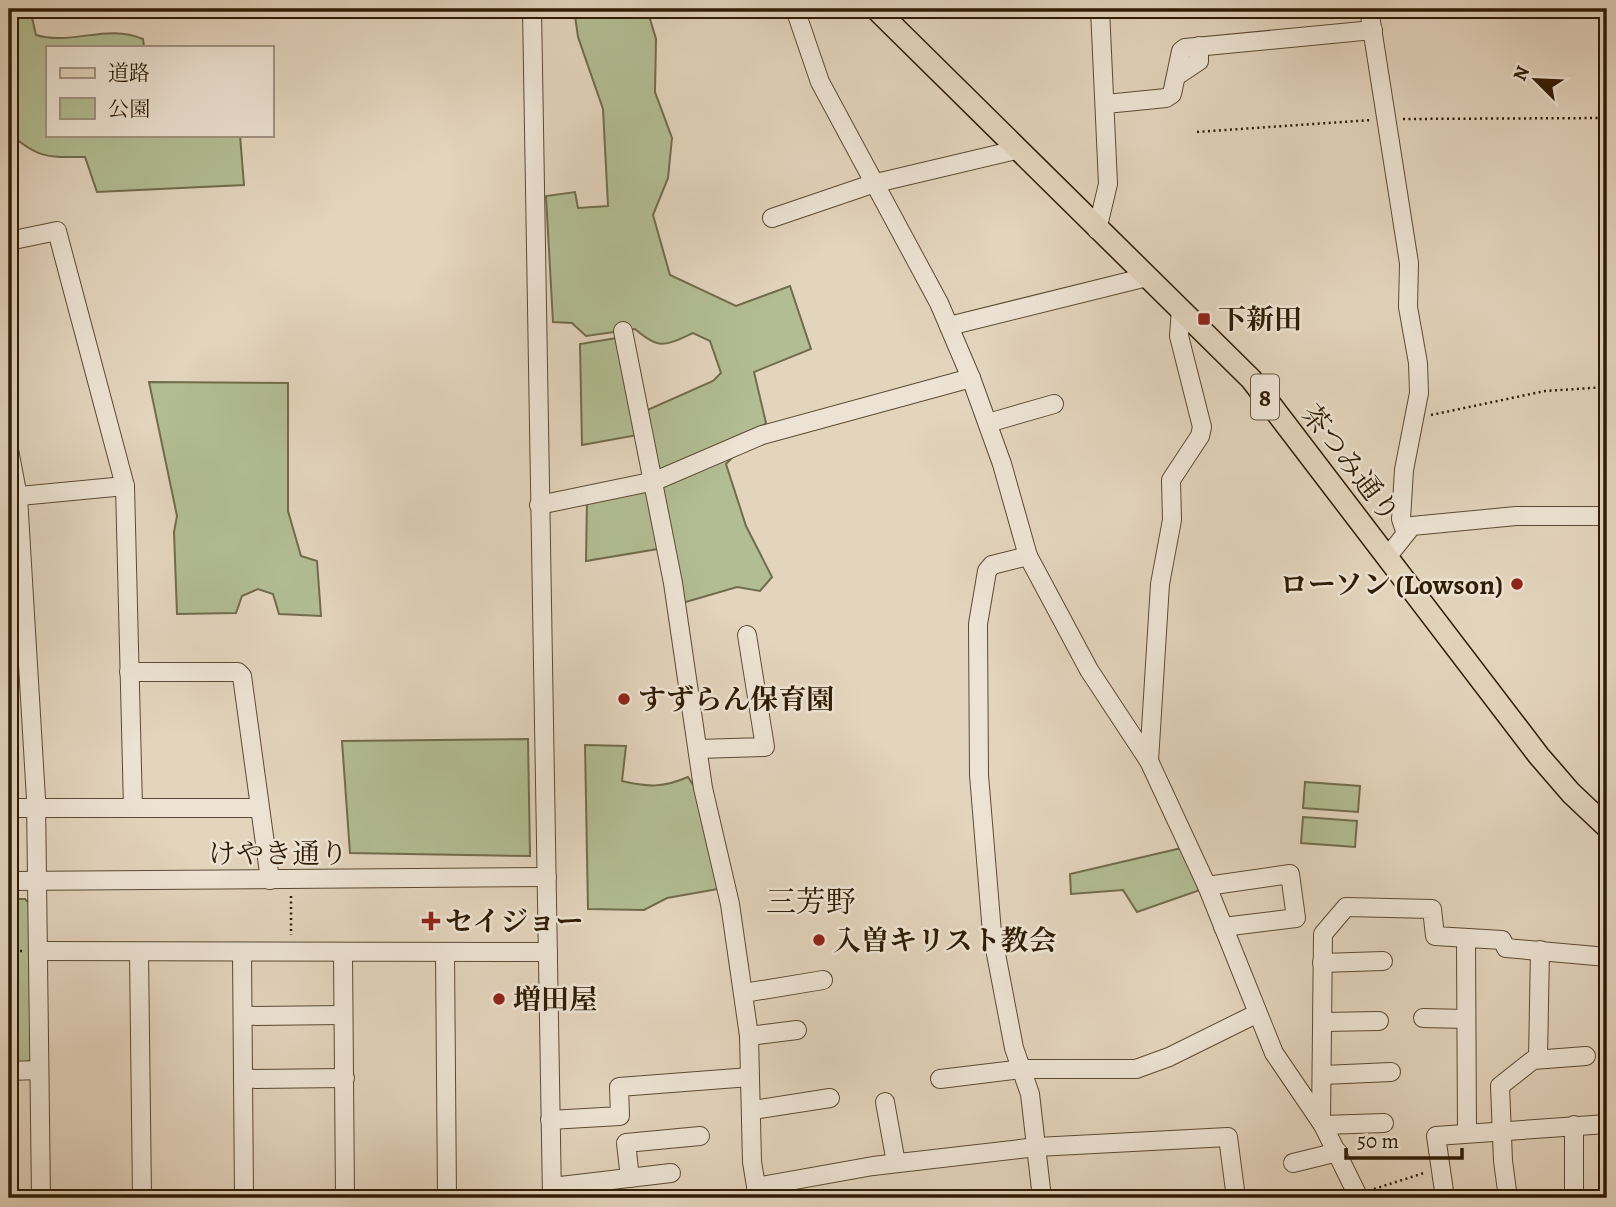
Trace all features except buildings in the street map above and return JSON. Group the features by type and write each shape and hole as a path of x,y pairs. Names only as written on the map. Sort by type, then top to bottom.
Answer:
{"main road":[{"name":"茶つみ通り","path":"876,9 1251,379 1539,756 1570,793 1607,827"}],"street":[{"path":"532,9 552,1193 671,1173"},
{"path":"795,9 820,82 949,326 971,377 988,423 1028,556 1089,670 1149,761 1207,886 1273,1053 1322,1124 1358,1196"},
{"path":"1097,230 1108,184 1100,9"},
{"path":"1369,9 1409,263 1408,307 1418,363 1419,393 1404,470 1401,519 1405,531"},
{"path":"1106,104 1166,98 1172,94 1178,75 1199,61 1199,46 1373,30"},
{"path":"772,218 873,184 1016,150"},
{"path":"9,241 57,231 125,486 133,808"},
{"path":"949,326 1147,277"},
{"path":"1149,761 1160,584 1172,520 1171,481 1200,436 1202,427 1179,336 1181,309"},
{"path":"623,331 654,481 703,788 730,904 744,993 749,1036 752,1162 757,1193 896,1163 1037,1147 1228,1137 1236,1198"},
{"path":"539,505 654,481 762,435 971,377"},
{"path":"988,423 1054,404"},
{"path":"9,450 36,807 41,1198"},
{"path":"14,497 125,486"},
{"path":"1388,556 1405,531 1412,526 1516,516 1607,516"},
{"path":"1028,556 992,565 987,571 978,624 979,775 992,933 1014,1048 1030,1094 1042,1198"},
{"path":"698,749 765,747 747,635"},
{"path":"129,672 238,672 242,676 270,880"},
{"path":"9,807 259,808"},
{"path":"1207,886 1290,874 1296,918 1223,926"},
{"name":"けやき通り","path":"9,881 547,877"},
{"path":"1322,1124 1324,934 1346,907 1432,909 1435,936 1502,940 1506,948 1607,957"},
{"path":"1466,938 1467,1132"},
{"path":"1538,1059 1540,950"},
{"path":"38,951 548,952"},
{"path":"343,951 345,1198"},
{"path":"445,951 447,1198"},
{"path":"139,952 142,1198"},
{"path":"242,952 244,1198"},
{"path":"1322,963 1383,961"},
{"path":"744,993 822,980"},
{"path":"940,1079 1022,1069 1136,1069 1169,1057 1256,1014"},
{"path":"243,1016 343,1015"},
{"path":"1423,1018 1466,1019"},
{"path":"1323,1022 1379,1020"},
{"path":"749,1036 797,1030"},
{"path":"1508,1198 1500,1086 1538,1059 1586,1056"},
{"path":"9,1071 40,1070"},
{"path":"1323,1075 1391,1072"},
{"path":"550,1120 620,1116 619,1087 750,1077"},
{"path":"243,1079 345,1078"},
{"path":"752,1110 830,1098"},
{"path":"885,1102 896,1163"},
{"path":"1322,1124 1384,1123"},
{"path":"1445,1198 1436,1136 1501,1129 1607,1124"},
{"path":"1574,1125 1574,1198"},
{"path":"630,1178 626,1143 700,1136"},
{"path":"1293,1163 1338,1152"}],"path":[{"path":"1415,419 1545,391 1607,387"},
{"path":"291,880 291,952"},
{"path":"1358,1196 1441,1167"}],"green space":[{"path":"9,9 30,9 36,35 63,38 116,33 143,39 144,46 46,46 46,136 240,136 244,185 97,192 85,157 44,155 28,148 9,133"},
{"path":"574,9 647,9 656,39 655,92 672,138 668,178 653,215 670,275 736,306 790,286 811,349 754,372 766,423 726,464 746,526 772,577 760,591 737,587 679,604 670,547 586,561 587,499 662,484 645,411 713,381 721,373 710,341 693,333 662,344 650,340 635,329 586,336 572,323 553,322 546,196 575,192 578,208 608,206 603,109 578,37"},
{"path":"623,337 643,434 582,445 580,344"},
{"path":"149,382 288,383 288,511 301,556 317,561 321,616 279,614 273,594 258,589 242,596 236,613 177,614 174,532 177,516"},
{"path":"528,739 530,856 350,853 342,741"},
{"path":"585,745 626,746 622,781 655,785 688,777 695,788 718,889 667,898 644,910 588,909"},
{"path":"1305,782 1360,786 1358,812 1303,808"},
{"path":"1303,817 1357,821 1355,847 1301,843"},
{"path":"1186,847 1203,889 1137,912 1123,890 1071,894 1070,874"},
{"path":"9,899 25,899 32,906 33,1058 26,1063 9,1064"}],"place":[{"name":"下新田","path":"1204,319"},
{"name":"ローソン (Lowson)","path":"1517,584"},
{"name":"すずらん保育園","path":"624,699"},
{"name":"セイジョー","path":"431,921"},
{"name":"入曽キリスト教会","path":"819,940"},
{"name":"増田屋","path":"499,999"}],"district":[{"name":"三芳野","path":"811,902"}]}
